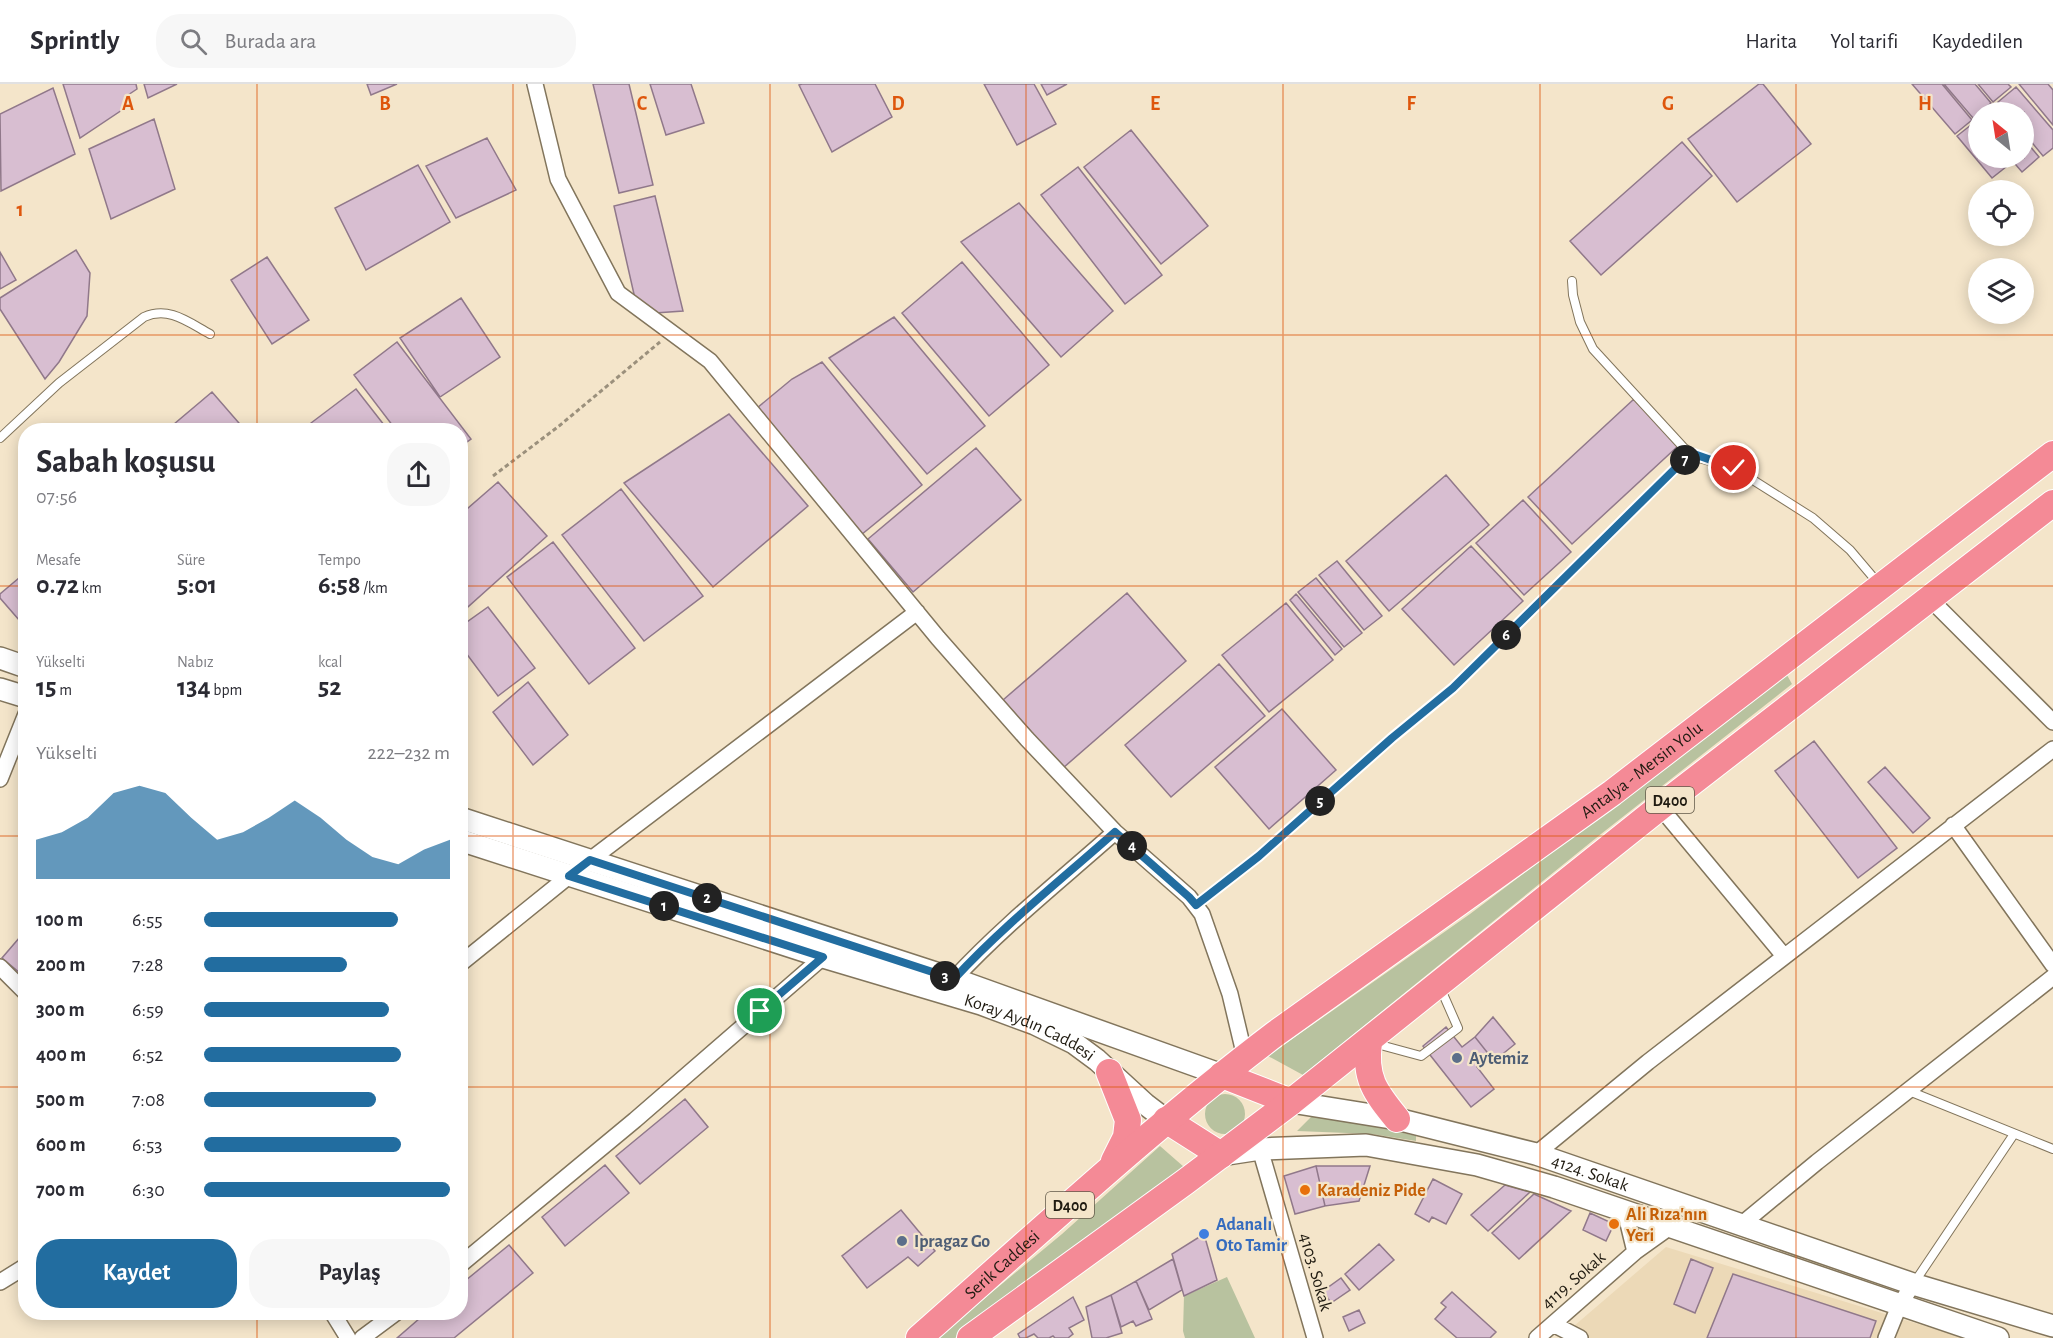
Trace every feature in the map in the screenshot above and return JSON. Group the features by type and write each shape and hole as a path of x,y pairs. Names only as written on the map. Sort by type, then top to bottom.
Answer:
{"highway":[{"name":"Antalya - Mersin Yolu","path":"1222,1075 1612,793 2053,454"},
{"name":"D400","path":"1291,1102 1660,807 2053,503"},
{"path":"1369,1041 1366,1067 1384,1102 1397,1119"},
{"path":"1108,1171 1126,1137 1128,1120 1109,1072"},
{"path":"1222,1075 1291,1102"},
{"name":"Serik Caddesi","path":"919,1338 1166,1120 1222,1075"},
{"name":"Serik Caddesi","path":"970,1338 1291,1102"},
{"path":"1166,1120 1221,1155"}],"main road":[{"path":"0,658 18,664"},
{"path":"0,689 18,695"},
{"path":"468,821 954,979 1222,1075"},
{"name":"Koray Aydın Caddesi","path":"468,843 823,957 981,1004 1035,1024 1074,1043 1166,1120"},
{"name":"4124. Sokak","path":"1291,1102 1397,1119 1536,1154 1913,1284 2053,1326"},
{"path":"1221,1155 1260,1149 1366,1145 1437,1157 1526,1178 1998,1338"}],"street":[{"path":"535,84 558,179 618,293 710,361 917,612 1027,739 1115,832 1196,905 1202,914 1230,994 1245,1058"},
{"path":"1929,598 2053,722"},
{"path":"468,958 569,876 917,612"},
{"path":"0,779 18,734"},
{"path":"1536,1154 1648,1062 2053,749"},
{"path":"1660,807 1784,956"},
{"path":"1953,825 2053,964"},
{"path":"954,979 980,952 1115,832"},
{"path":"468,1258 635,1120 823,957"},
{"path":"0,967 18,985"},
{"path":"1742,1224 2053,977"},
{"name":"4103. Sokak","path":"1260,1149 1315,1338"},
{"path":"1625,1211 1635,1252"},
{"name":"4119. Sokak","path":"1537,1338 1635,1252 1670,1227"},
{"path":"0,1282 18,1271"},
{"path":"1886,1338 1899,1306 1913,1284"},
{"path":"337,1320 348,1338"},
{"path":"362,1338 387,1320"},
{"path":"1553,1324 1580,1338"}],"lane":[{"path":"1572,281 1580,322 1593,349 1691,453 1734,468 1813,518 1850,550 1881,586"},
{"path":"0,438 59,383 144,317 151,314 168,313 210,334"},
{"path":"1196,905 1259,856 1392,738 1453,688 1691,453"},
{"path":"1369,1041 1421,1056 1458,1028 1439,984"},
{"path":"1908,1090 2053,1149"},
{"path":"1913,1284 2014,1134"}],"path":[{"path":"493,476 559,426 671,333"}],"shaded area":[{"path":"1666,1247 1908,1321 1966,1338 1560,1338"}],"green space":[{"path":"1787,675 1792,684 1601,834 1303,1075 1268,1056 1470,914"},
{"path":"1225,1094 1239,1100 1245,1114 1239,1128 1225,1134 1211,1128 1205,1114 1211,1100"},
{"path":"1312,1116 1371,1125 1416,1136 1416,1141 1372,1134 1297,1131"},
{"path":"1160,1146 1184,1167 955,1338 937,1338 1062,1234"},
{"path":"1227,1277 1255,1338 1185,1338 1183,1331 1184,1296"}],"building":[{"path":"63,84 136,84 137,89 125,97 128,106 80,138"},
{"path":"144,84 177,84 148,98"},
{"path":"367,84 397,84 371,95"},
{"path":"593,84 629,84 653,185 619,193"},
{"path":"650,84 691,84 704,123 666,135"},
{"path":"875,84 892,117 832,152 799,85"},
{"path":"984,84 1034,84 1056,124 1017,145"},
{"path":"1041,84 1067,84 1047,95"},
{"path":"1759,84 1763,84 1811,144 1737,202 1688,139"},
{"path":"1912,84 1942,84 1968,115 1968,123 1955,134"},
{"path":"1944,84 1975,84 1990,102 1968,102 1968,112"},
{"path":"1978,84 2008,84 2011,87 1993,102"},
{"path":"2019,84 2048,84 2053,90 2053,125 2034,102"},
{"path":"2016,87 2029,102 1998,102"},
{"path":"53,88 75,154 1,191 0,114"},
{"path":"2034,108 2053,130 2053,148 2043,156 2034,145"},
{"path":"154,119 175,189 111,219 89,149"},
{"path":"1968,127 1968,149 1957,136"},
{"path":"1131,130 1208,226 1161,264 1084,167"},
{"path":"487,138 516,190 456,218 426,166"},
{"path":"1682,142 1712,176 1601,275 1570,241"},
{"path":"2034,151 2039,157 2034,161"},
{"path":"418,165 450,222 366,270 335,208"},
{"path":"1078,167 1162,275 1125,304 1041,195"},
{"path":"1984,168 2005,168 1992,178"},
{"path":"655,196 683,311 655,313 636,303 614,206"},
{"path":"1019,203 1113,311 1061,357 961,242"},
{"path":"76,250 90,273 87,316 59,362 45,379 0,309 0,298"},
{"path":"0,252 16,280 0,289"},
{"path":"267,257 309,320 272,344 231,280"},
{"path":"962,262 1049,365 989,416 902,313"},
{"path":"461,298 500,357 440,397 400,338"},
{"path":"894,317 985,426 927,474 829,358"},
{"path":"397,342 459,423 391,423 354,375"},
{"path":"822,362 922,485 861,535 757,408 792,379"},
{"path":"356,389 383,423 311,423"},
{"path":"212,392 239,423 175,423"},
{"path":"1634,399 1678,446 1572,544 1528,497"},
{"path":"729,414 808,506 713,587 624,483"},
{"path":"976,448 1021,500 913,592 868,539"},
{"path":"1446,475 1489,525 1389,611 1346,561"},
{"path":"498,482 547,536 468,607 468,508"},
{"path":"621,489 703,596 644,641 562,535"},
{"path":"1523,500 1571,552 1524,595 1476,543"},
{"path":"553,542 635,648 589,684 507,577"},
{"path":"1471,546 1523,601 1454,665 1402,609"},
{"path":"1337,561 1382,616 1364,630 1319,575"},
{"path":"1316,578 1362,633 1344,647 1298,592"},
{"path":"18,579 18,619 0,598 0,594"},
{"path":"1127,593 1186,661 1063,768 1003,700"},
{"path":"1296,594 1342,649 1335,655 1290,600"},
{"path":"1286,603 1333,660 1269,712 1222,655"},
{"path":"488,607 535,668 498,696 468,656 468,621"},
{"path":"1219,664 1265,716 1171,797 1125,745"},
{"path":"528,682 568,735 533,765 493,712"},
{"path":"1282,709 1336,770 1269,829 1215,767"},
{"path":"1814,741 1897,848 1858,878 1775,771"},
{"path":"1885,767 1930,818 1913,833 1868,782"},
{"path":"18,939 18,971 2,958"},
{"path":"1493,1017 1515,1044 1494,1061 1475,1037"},
{"path":"1446,1027 1462,1047 1475,1037 1491,1057 1477,1067 1494,1089 1471,1107 1423,1046"},
{"path":"685,1099 708,1127 640,1184 616,1156"},
{"path":"605,1165 629,1193 565,1246 542,1217"},
{"path":"1316,1166 1370,1166 1359,1201 1325,1206"},
{"path":"1316,1166 1325,1206 1295,1214 1284,1176"},
{"path":"1433,1179 1462,1194 1446,1224 1432,1217 1429,1222 1415,1214"},
{"path":"1505,1185 1530,1192 1488,1231 1471,1215"},
{"path":"1534,1194 1571,1211 1519,1259 1492,1233"},
{"path":"901,1210 935,1251 918,1266 908,1257 867,1288 842,1256"},
{"path":"1590,1213 1614,1224 1606,1241 1583,1230"},
{"path":"1204,1234 1217,1280 1184,1296 1172,1254"},
{"path":"1379,1244 1394,1260 1359,1290 1345,1274"},
{"path":"509,1245 533,1273 454,1338 397,1338 418,1320 468,1320 468,1278"},
{"path":"1173,1259 1182,1290 1149,1310 1136,1281"},
{"path":"1691,1259 1713,1268 1695,1313 1674,1304"},
{"path":"1733,1274 1876,1321 1870,1338 1707,1338"},
{"path":"1341,1278 1350,1290 1331,1303 1323,1291"},
{"path":"1136,1281 1152,1319 1136,1326 1133,1321 1121,1327 1111,1295"},
{"path":"1452,1292 1496,1332 1490,1338 1457,1338 1435,1319 1446,1307 1441,1303"},
{"path":"1111,1295 1122,1333 1106,1338 1092,1338 1086,1307"},
{"path":"1073,1297 1084,1320 1069,1328 1073,1334 1068,1338 1053,1336 1038,1338 1034,1334 1020,1338 1018,1334"},
{"path":"1359,1310 1365,1323 1349,1331 1343,1317"}],"place":[{"name":"Aytemiz","path":"1457,1058"},
{"name":"Karadeniz Pide","path":"1305,1190"},
{"name":"Ali Rıza'nın Yeri","path":"1614,1224"},
{"name":"Adanalı Oto Tamir","path":"1204,1234"},
{"name":"Ipragaz Go","path":"902,1241"}],"route":[{"path":"760,1011 823,957 569,876 590,860 954,979 972,959 1115,832 1196,905 1233,878 1392,738 1453,688 1691,453 1699,458 1734,468"}]}
